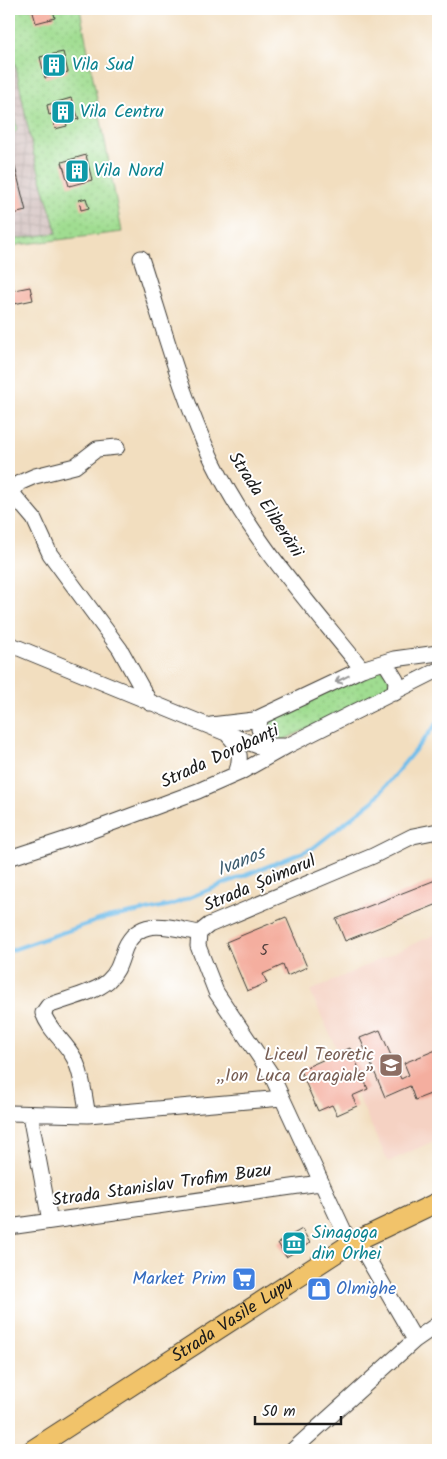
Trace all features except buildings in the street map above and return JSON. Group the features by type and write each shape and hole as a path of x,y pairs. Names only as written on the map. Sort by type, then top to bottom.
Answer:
{"main road":[{"name":"Strada Vasile Lupu","path":"32,1450 353,1242 438,1202"}],"street":[{"name":"Strada Eliberării","path":"141,258 199,431 214,464 258,535 362,669"},
{"path":"116,447 97,449 75,466 35,476 20,483 12,492 34,519 50,554 120,650 150,703"},
{"path":"207,725 237,723 260,718 362,669 385,662 432,653 438,639"},
{"path":"9,644 258,746 287,746"},
{"path":"385,662 396,680 395,693"},
{"name":"Strada Dorobanți","path":"9,858 134,815 236,774 287,746 438,670"},
{"path":"260,718 259,729 268,747"},
{"path":"228,734 239,751 240,763 236,774"},
{"name":"Strada Șoimarul","path":"415,1340 353,1242 320,1183 271,1074 216,992 198,946 198,933 209,925 373,856 393,844 413,836 438,831"},
{"path":"88,1115 80,1076 74,1058 48,1026 43,1013 48,1006 106,983 118,970 128,943 139,930 156,925 198,933"},
{"path":"9,1113 88,1115 282,1098"},
{"path":"30,1115 50,1221"},
{"name":"Strada Stanislav Trofim Buzu","path":"9,1227 320,1183"},
{"path":"293,1450 415,1340 438,1324"}],"shaded area":[{"path":"9,9 80,9 122,232 9,246"},
{"name":"Liceul Teoretic „Ion Luca Caragiale”","path":"438,933 438,1139 388,1162 310,991"}],"green space":[{"path":"9,9 80,9 122,232 9,246 9,240 57,233 33,152 9,33"},
{"path":"9,107 13,108 17,130 9,138"},
{"path":"376,669 384,670 389,674 389,690 279,742 270,740 265,727 268,720"}],"waterway":[{"name":"Ivanos","path":"9,951 102,919 171,905 313,848 374,800 438,722"}],"place":[{"name":"Vila Sud","path":"54,65"},
{"name":"Vila Centru","path":"63,112"},
{"name":"Vila Nord","path":"77,171"},
{"name":"Liceul Teoretic „Ion Luca Caragiale”","path":"391,1065"},
{"name":"Sinagoga din Orhei","path":"294,1243"},
{"name":"Market Prim","path":"244,1279"},
{"name":"Olmighe","path":"319,1289"}]}
